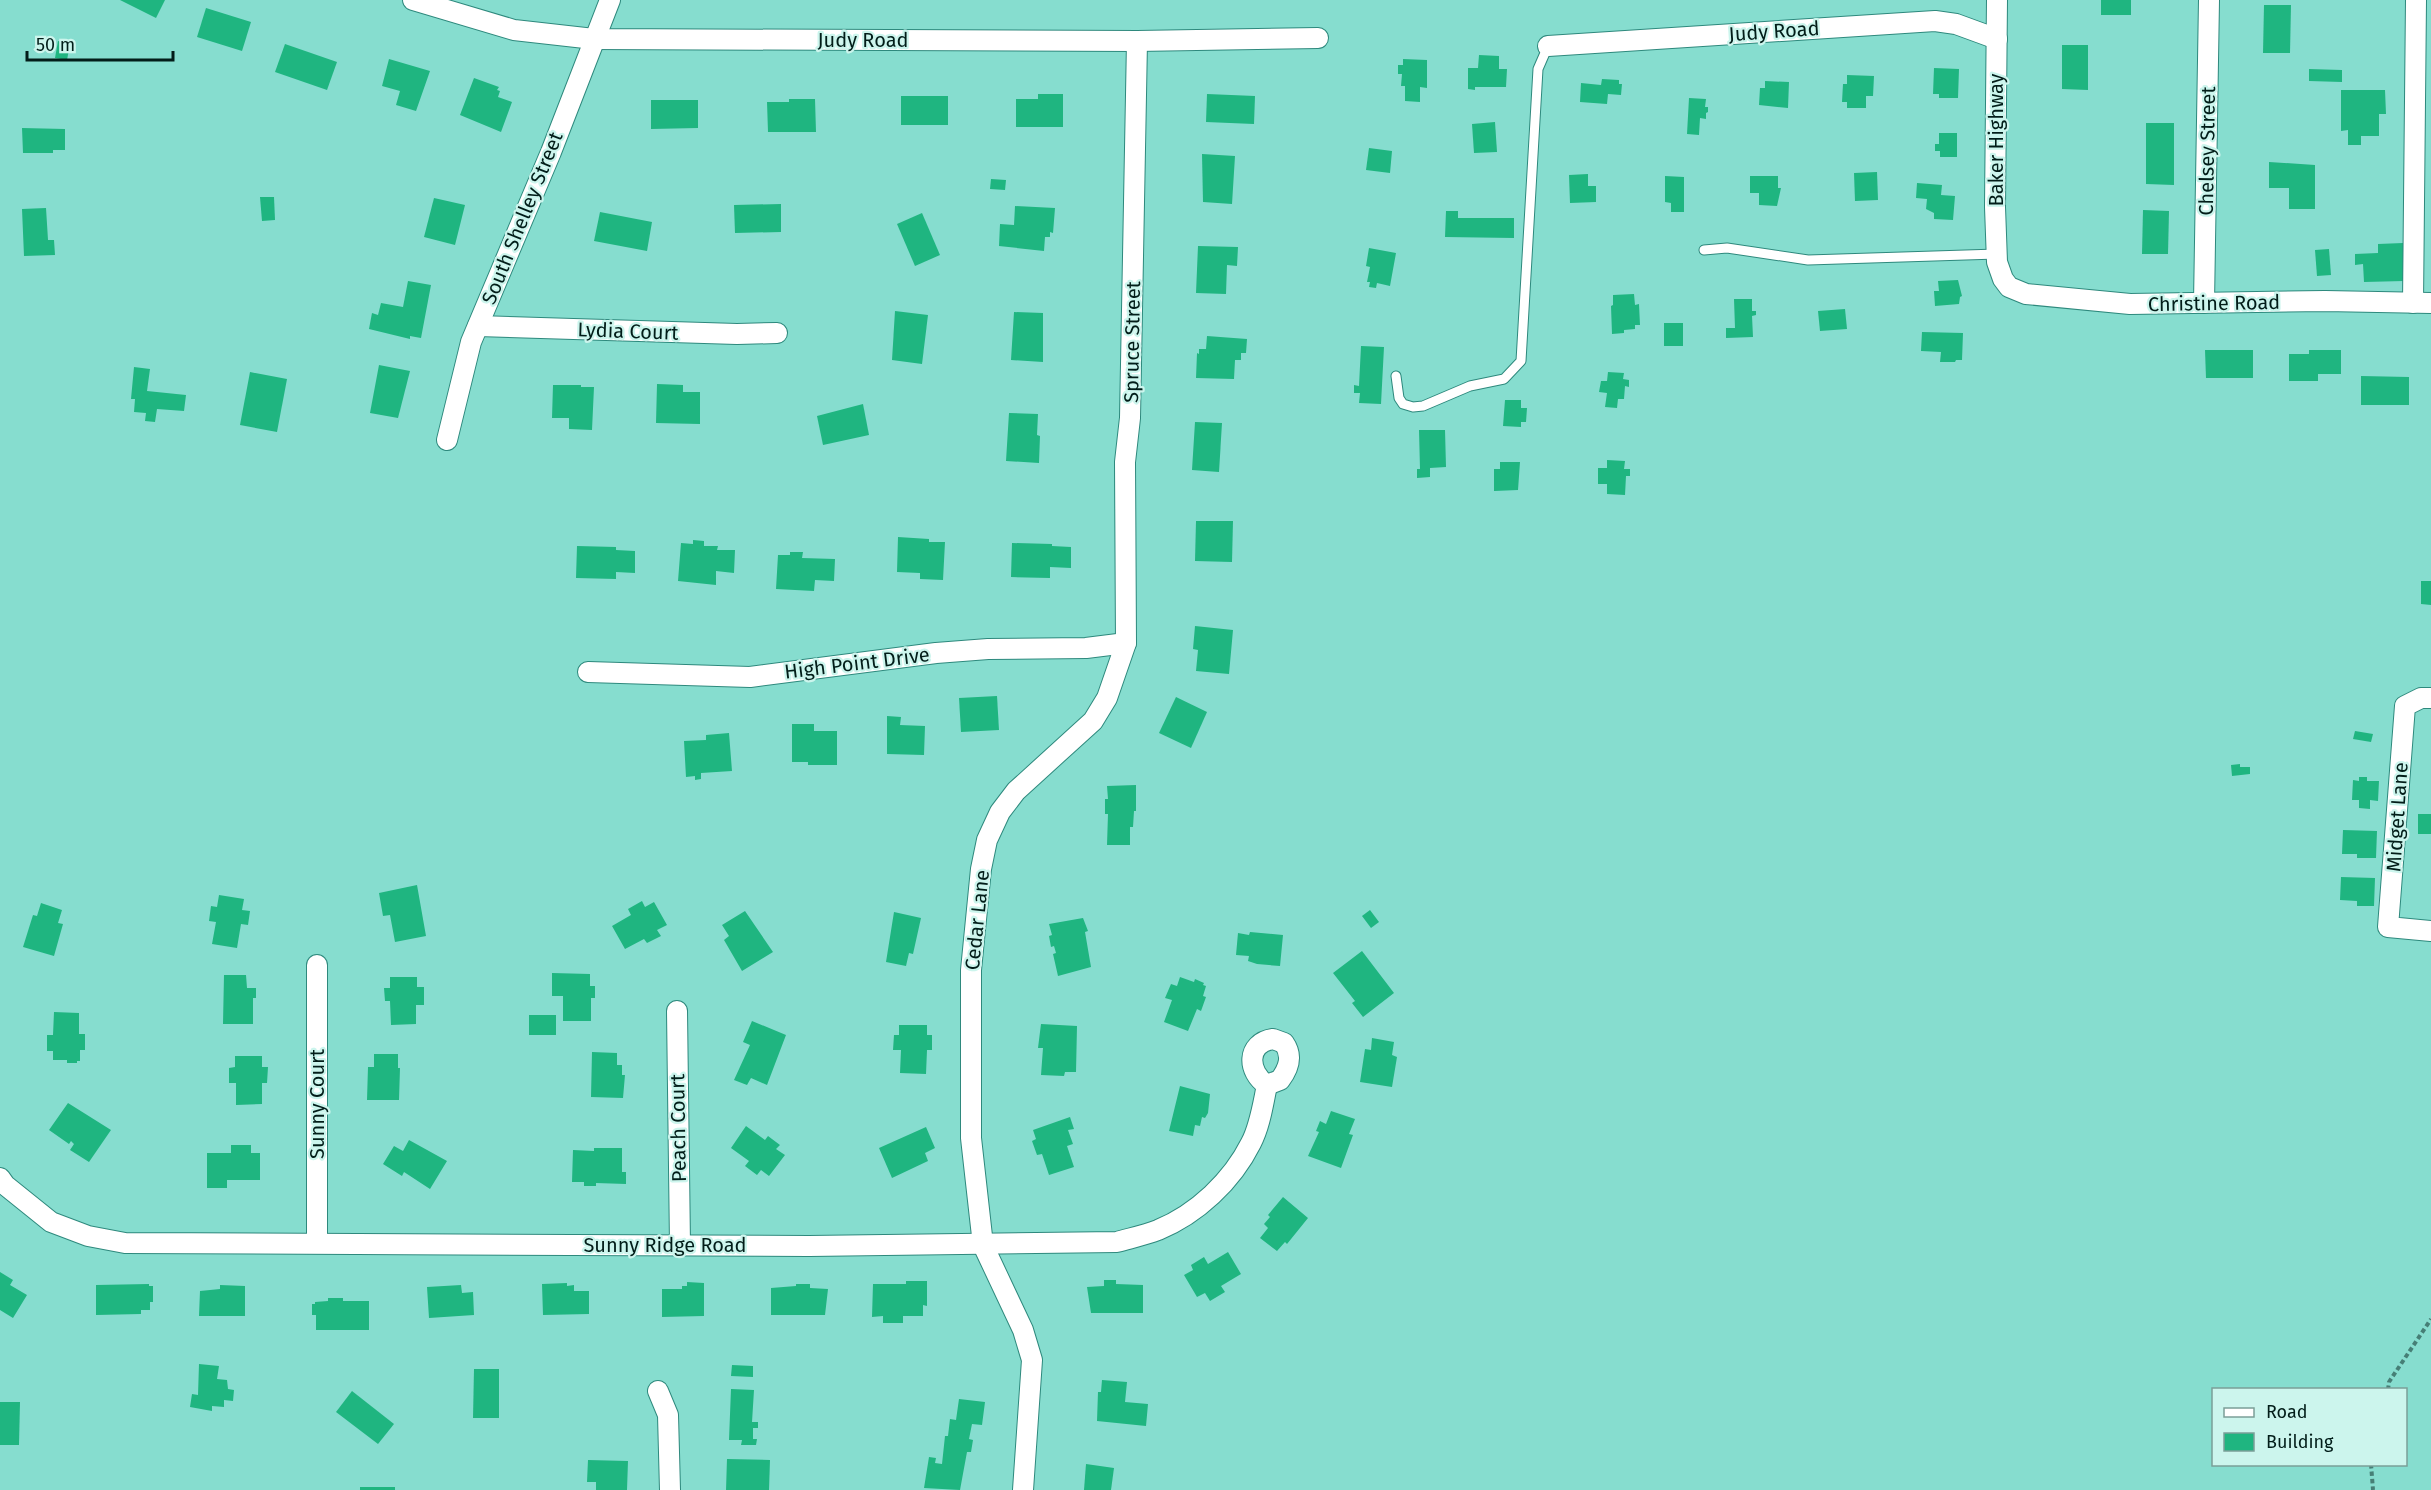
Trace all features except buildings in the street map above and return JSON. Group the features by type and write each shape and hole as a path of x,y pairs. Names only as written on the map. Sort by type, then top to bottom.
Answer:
{"street":[{"name":"Judy Road","path":"413,0 514,30 594,39 1137,41 1318,38"},
{"name":"South Shelley Street","path":"447,440 471,342 551,152 610,0"},
{"name":"Baker Highway","path":"1997,0 1995,207 1997,254 2003,279"},
{"name":"Chelsey Street","path":"2204,303 2209,0"},
{"path":"2416,0 2422,303"},
{"name":"Judy Road","path":"1548,46 1935,21 1956,24 1997,39"},
{"name":"Spruce Street","path":"1126,644 1125,462 1130,418 1137,41"},
{"name":"Christine Road","path":"2003,279 2009,287 2026,294 2130,304 2325,301 2422,303"},
{"name":"Lydia Court","path":"478,326 737,334 777,333"},
{"name":"High Point Drive","path":"588,672 750,676 936,653 988,649 1086,648 1126,644"},
{"name":"Cedar Lane","path":"983,1245 971,1138 971,970 981,868 987,840 1000,812 1016,791 1093,721 1107,698 1126,644"},
{"name":"Midget Lane","path":"2431,698 2421,698 2405,706 2388,927 2431,930"},
{"name":"Sunny Court","path":"317,965 317,1243"},
{"name":"Peach Court","path":"677,1011 680,1245"},
{"name":"Sunny Ridge Road","path":"0,1178 5,1185 51,1222 88,1236 125,1243 983,1245 1117,1242 1158,1230 1186,1215 1211,1196 1233,1173 1252,1141 1267,1085"},
{"path":"983,1245 1023,1330 1032,1360 1023,1490"},
{"path":"658,1391 669,1415 670,1490"}],"lane":[{"path":"1396,376 1399,398 1403,404 1413,407 1423,406 1470,386 1504,378 1521,361 1538,69 1548,46"},
{"path":"1704,250 1727,248 1808,260 1997,254"}],"path":[{"path":"2388,1388 2389,1382 2431,1318"},
{"path":"2371,1466 2373,1490"}]}
